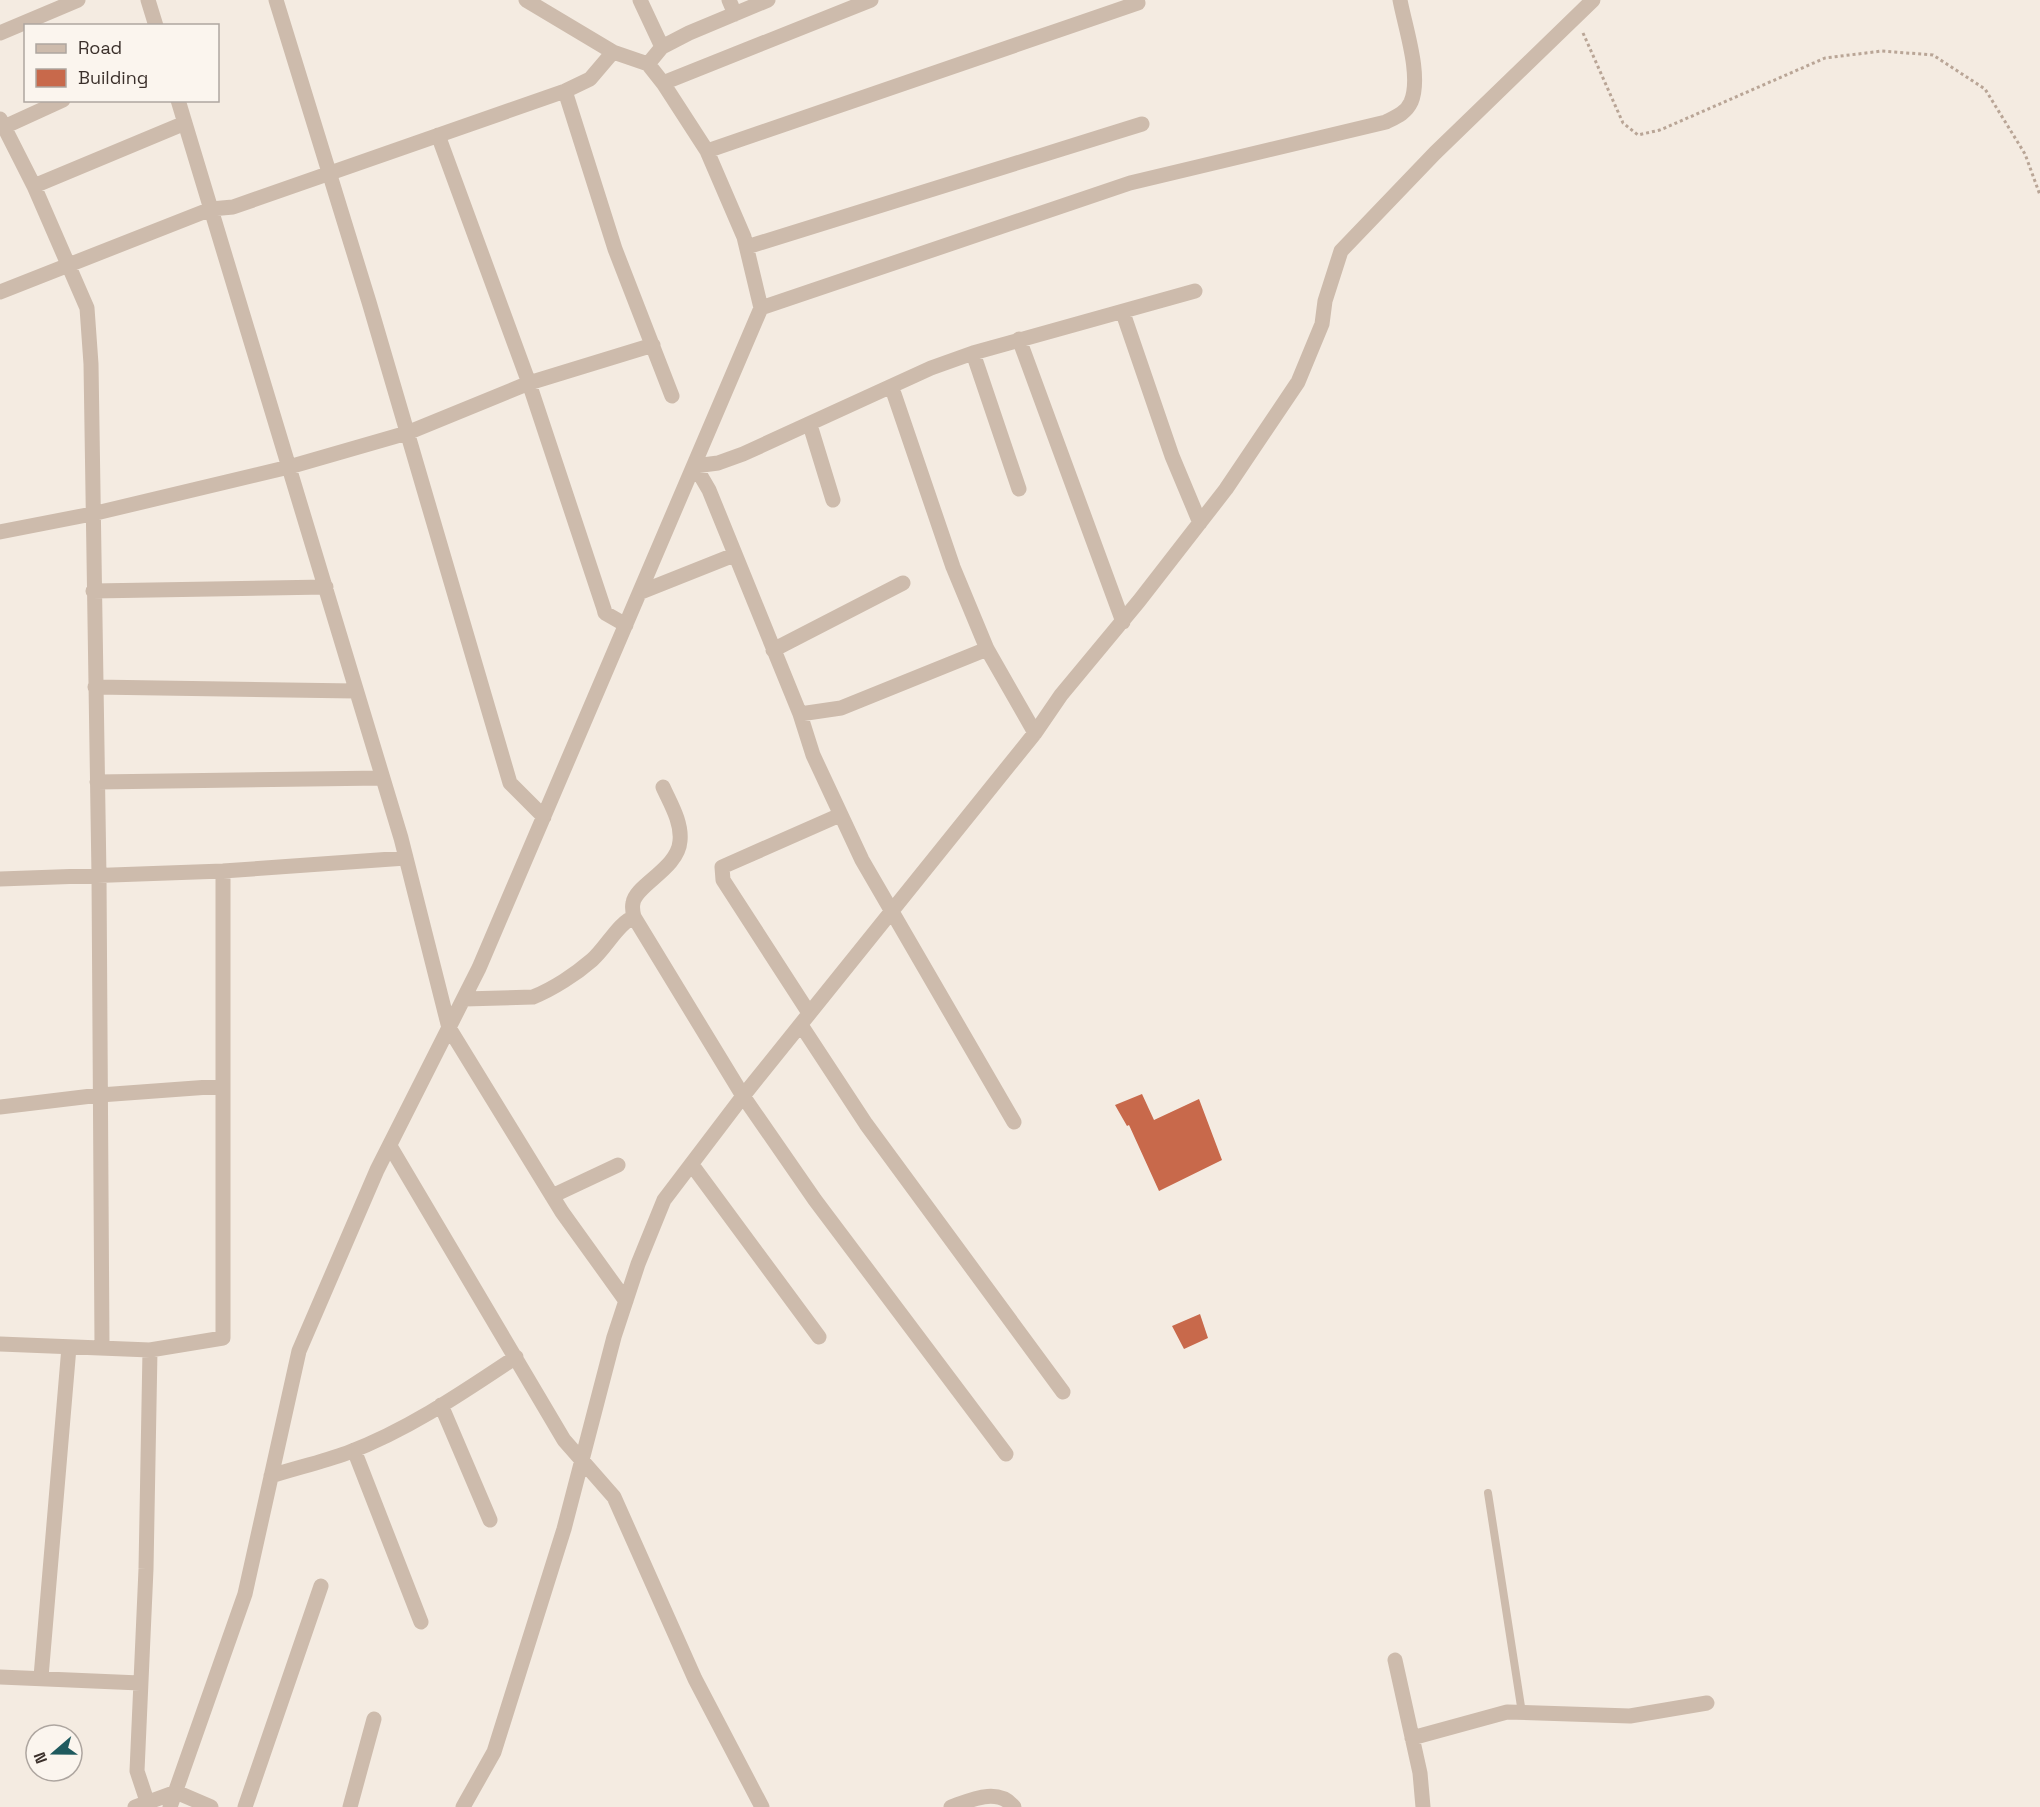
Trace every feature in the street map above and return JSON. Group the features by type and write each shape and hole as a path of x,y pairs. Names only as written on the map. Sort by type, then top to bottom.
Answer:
{"street":[{"path":"1,30 78,0"},
{"path":"148,0 155,24"},
{"path":"276,0 510,783 544,817"},
{"path":"170,1807 245,1594 299,1351 390,1146 464,999 641,592 761,308 747,247 707,152 663,83 648,64 613,52 526,0"},
{"path":"640,0 662,47"},
{"path":"648,64 662,47 732,7 768,0"},
{"path":"663,83 871,0"},
{"path":"761,308 1130,183 1386,122 1401,115 1410,103 1416,83 1400,0"},
{"path":"463,1807 494,1752 583,1460 626,1301 664,1200 892,908 1035,733 1060,695 1123,622 1200,523 1298,382 1322,324 1325,301 1341,251 1436,153 1593,0"},
{"path":"707,152 1138,3"},
{"path":"0,292 210,209 234,207 565,91 590,79 613,52"},
{"path":"565,91 615,249 672,396"},
{"path":"58,102 2,123 34,186 87,308 91,364 99,876 102,1347"},
{"path":"179,102 406,858 449,1028 552,1196 626,1301"},
{"path":"34,186 185,123"},
{"path":"747,247 1142,124"},
{"path":"438,135 529,383 605,613 626,625"},
{"path":"695,466 718,463 973,353 1123,313 1194,291"},
{"path":"1123,313 1172,456 1200,523"},
{"path":"1019,339 1123,622"},
{"path":"0,532 92,514 289,467 407,433 529,383 653,345"},
{"path":"973,353 1019,489"},
{"path":"892,388 952,567 987,649 1035,733"},
{"path":"810,425 834,500"},
{"path":"695,466 709,490 800,714 813,755 840,815 862,860 892,908 1014,1122"},
{"path":"641,592 734,555"},
{"path":"773,650 903,583"},
{"path":"93,591 326,587"},
{"path":"800,714 841,708 987,649"},
{"path":"95,687 355,691"},
{"path":"97,782 382,778"},
{"path":"663,787 677,821 680,841 674,856 659,876 637,894 633,902 634,917 743,1096 815,1200 1006,1454"},
{"path":"840,815 723,867 721,870 723,880 866,1124 1063,1392"},
{"path":"0,879 223,871 406,858"},
{"path":"0,1344 150,1350 223,1338 223,871"},
{"path":"464,999 533,997 544,993 592,960 613,938 625,920 634,917"},
{"path":"0,1107 100,1095 223,1086"},
{"path":"390,1146 564,1440 614,1497 695,1679 762,1807"},
{"path":"692,1164 819,1337"},
{"path":"552,1196 618,1165"},
{"path":"40,1677 69,1347"},
{"path":"150,1350 137,1772 144,1805 176,1792 211,1807"},
{"path":"271,1476 354,1450 423,1417 516,1357"},
{"path":"441,1405 490,1520"},
{"path":"354,1450 421,1622"},
{"path":"245,1807 321,1586"},
{"path":"1395,1660 1412,1738 1423,1807"},
{"path":"0,1677 140,1683"},
{"path":"1412,1738 1507,1712 1630,1716 1707,1703"},
{"path":"350,1807 374,1719"},
{"path":"951,1807 975,1798 994,1796 1006,1799 1014,1807"}],"lane":[{"path":"1488,1494 1522,1713"}],"path":[{"path":"1577,18 1623,123 1638,135 1660,130 1825,58 1882,51 1933,55 1985,89 2025,154 2040,195"}],"building":[{"path":"1142,1094 1154,1120 1199,1099 1222,1160 1159,1191 1129,1125 1127,1126 1115,1105"},
{"path":"1200,1314 1208,1338 1184,1349 1172,1326"}]}
